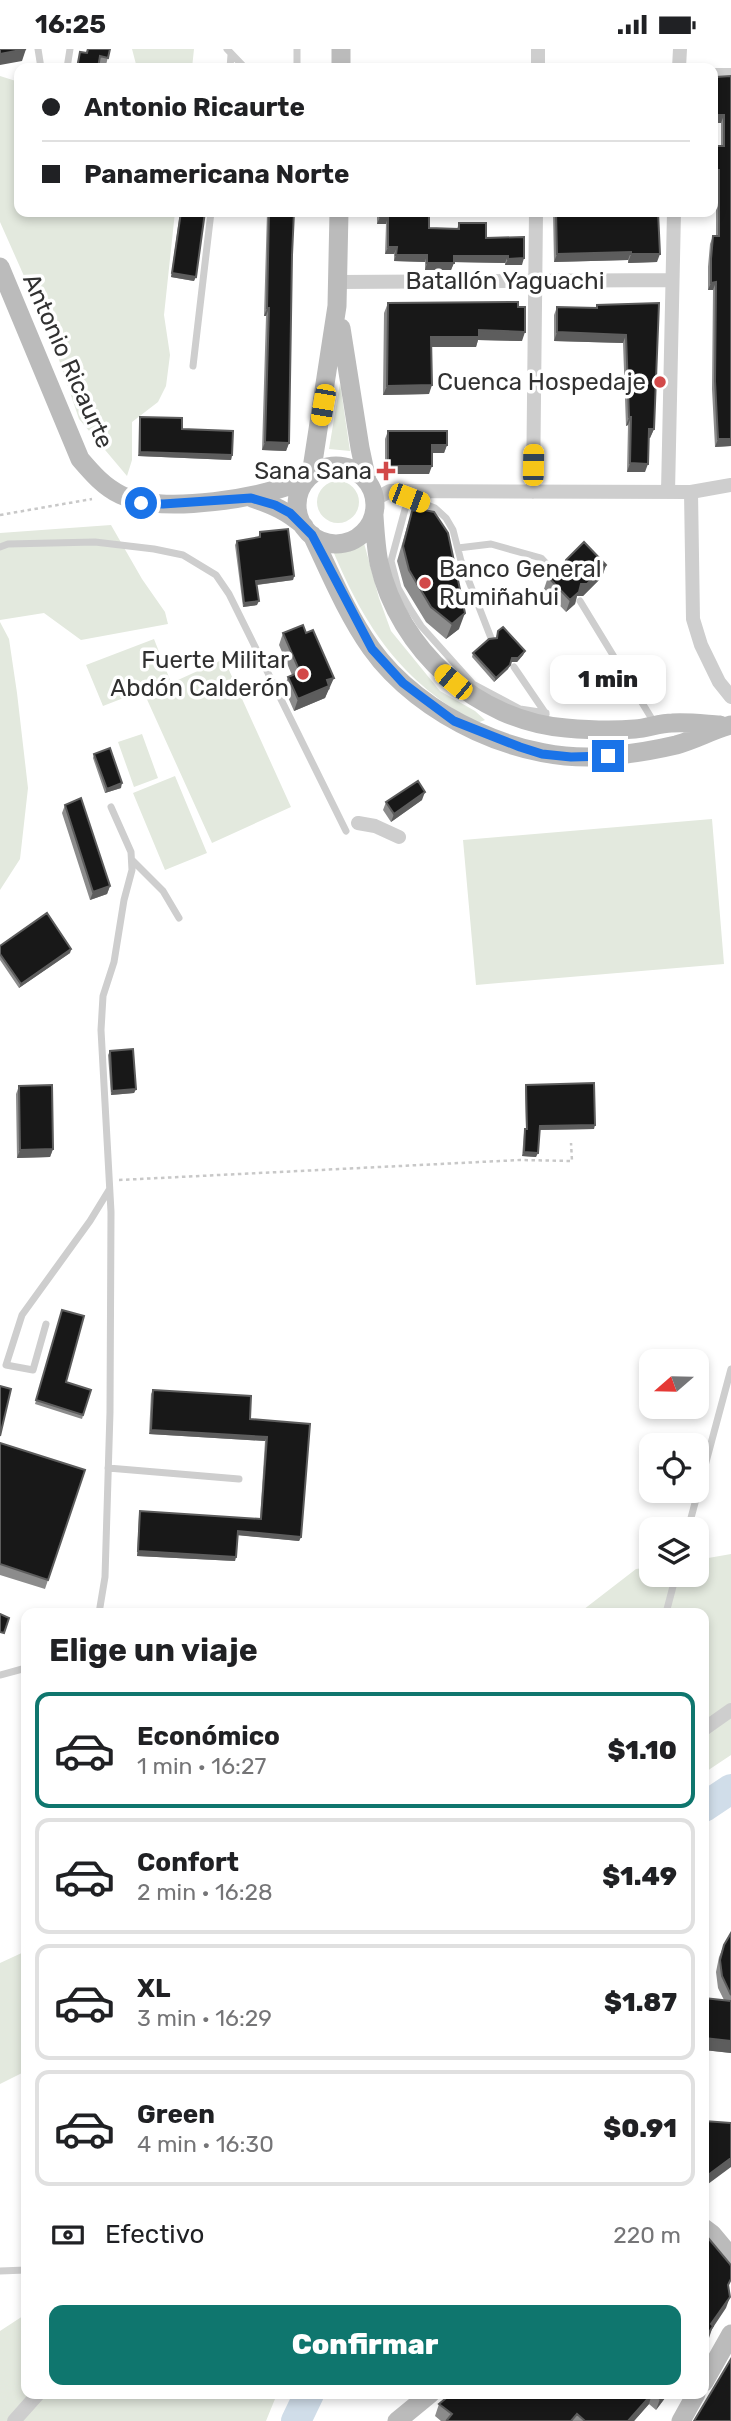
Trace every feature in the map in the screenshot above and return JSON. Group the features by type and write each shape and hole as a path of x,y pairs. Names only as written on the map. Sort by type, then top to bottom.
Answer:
{"main road":[{"path":"339,217 337,306 309,477 298,500 299,518 372,649 403,683 454,721 542,754 571,757 608,756 677,745 730,726"},
{"name":"Antonio Ricaurte","path":"0,267 80,459 98,479 119,495 141,503 163,504 251,498 277,491 309,477"},
{"path":"337,306 351,400 372,499 379,563 403,623 439,669 468,694 501,712 550,720 564,728 635,729 673,723 730,726"},
{"path":"308,531 323,542 335,544 359,537 368,527 372,499 351,468 327,467 309,477"},
{"name":"Antonio Ricaurte","path":"251,498 290,513 308,531"},
{"path":"709,2232 731,2257"},
{"path":"709,2373 731,2334"},
{"path":"397,2421 424,2399"},
{"path":"681,2421 693,2399"}],"street":[{"path":"533,492 536,217"},
{"path":"668,492 674,217"},
{"name":"Batallón Yaguachi","path":"338,282 671,280"},
{"path":"372,499 390,491 410,495 691,492 731,485"},
{"path":"691,492 693,619 701,645 719,682 731,697"},
{"path":"352,827 375,826 399,837"},
{"path":"709,1725 731,1710"},
{"path":"14,2421 34,2399"}],"lane":[{"path":"193,366 210,217"},
{"path":"491,638 453,530 446,518 435,508 410,495 391,561 398,587 410,609 421,626 473,684 520,709 550,720"},
{"path":"0,547 8,544 95,542 154,549 183,555 216,575 229,594 352,827"},
{"path":"458,548 491,544 541,558 556,574"},
{"path":"580,601 655,725"},
{"path":"514,667 550,720"},
{"path":"100,1608 105,1577 108,1468 109,1185 101,1030 103,996 114,962 132,870 131,852 111,807"},
{"path":"132,860 163,891 179,918"},
{"path":"46,1324 33,1370 6,1365 22,1315 90,1221 109,1185"},
{"path":"691,1517 731,1369"},
{"path":"108,1468 240,1479"},
{"path":"667,1608 673,1587"},
{"path":"0,1675 21,1669"},
{"path":"0,2271 21,2270"}],"path":[{"path":"0,515 119,495"},
{"path":"109,1185 520,1160 572,1161 571,1143"}],"shaded area":[{"path":"132,49 194,49 193,63 136,63"},
{"path":"0,76 14,80 14,217 174,217 164,315 170,355 166,386 158,402 132,422 132,460 127,476 79,419 52,339 0,222"},
{"path":"340,383 350,451 329,449"},
{"path":"338,481 353,487 359,502 353,517 338,523 323,517 317,502 323,487"},
{"path":"111,525 142,579 165,612 168,624 81,640 44,613 0,620 0,533"},
{"path":"364,543 391,631 440,691 475,711 485,720 477,723 427,689 389,651 373,629 333,551"},
{"path":"0,622 9,639 28,788 20,859 0,890"},
{"path":"154,639 170,680 103,706 86,665"},
{"path":"224,659 291,807 212,843 145,695"},
{"path":"142,734 158,778 134,787 118,742"},
{"path":"175,776 207,853 165,870 133,793"},
{"path":"712,819 724,964 476,985 463,840"},
{"path":"731,1554 731,1755 709,1770 709,1608 585,1608 639,1569 639,1587 709,1587 709,1558"},
{"path":"21,1953 21,2074 0,2084 0,1963"},
{"path":"21,2317 21,2399 275,2399 266,2421 0,2421 0,2331"}],"building":[{"path":"0,49 26,49 0,54"},
{"path":"88,49 110,49 108,58 100,56 99,63 78,63 80,52 87,53"},
{"path":"731,76 731,439 718,439 715,381 716,282 711,283 713,236 719,236 718,146 724,146 724,115 718,115 718,77"},
{"path":"180,217 204,217 196,277 172,273"},
{"path":"269,217 294,217 289,443 265,442"},
{"path":"388,217 429,217 429,228 459,229 459,223 486,223 486,238 524,237 524,258 454,256 454,263 427,263 427,255 396,255 397,247 388,247"},
{"path":"556,217 658,217 660,254 557,254"},
{"path":"518,302 518,307 525,307 525,332 479,330 479,337 431,337 432,385 387,386 388,303"},
{"path":"659,303 654,429 649,429 648,464 630,463 631,417 626,335 557,332 557,307 597,308 597,305"},
{"path":"140,417 182,418 182,429 233,431 232,455 140,452"},
{"path":"388,431 447,431 447,445 432,445 432,466 388,466"},
{"name":"Banco General Rumiñahui","path":"420,509 434,512 448,533 465,613 452,624 431,607 409,570 403,546 412,511"},
{"path":"288,529 294,576 256,581 259,601 244,603 237,541 260,537 260,532"},
{"path":"584,542 606,565 587,584 581,584 579,592 570,600 548,577 558,568 565,566 566,560"},
{"path":"303,625 306,633 313,630 334,678 327,680 329,686 298,699 288,677 300,672 283,633"},
{"path":"503,627 525,651 518,658 512,658 510,665 496,678 473,653 489,639 497,638 498,631"},
{"path":"110,748 122,783 107,789 94,754"},
{"path":"418,781 425,792 394,814 386,802"},
{"path":"81,798 110,886 93,892 65,805"},
{"path":"47,913 71,949 21,984 0,954 0,946"},
{"path":"133,1049 136,1089 112,1091 110,1051"},
{"path":"594,1083 595,1125 540,1126 538,1153 524,1152 527,1129 526,1085"},
{"path":"52,1085 53,1149 20,1150 19,1086"},
{"path":"62,1310 84,1316 66,1382 91,1390 83,1415 36,1400"},
{"path":"0,1386 11,1389 0,1436"},
{"path":"153,1390 251,1396 250,1419 310,1424 301,1537 238,1531 236,1557 138,1551 140,1511 261,1519 267,1437 151,1430"},
{"path":"0,1443 85,1470 48,1580 0,1564"},
{"path":"0,1614 9,1618 4,1633 0,1632"},
{"path":"731,1933 731,1995 722,1976 720,1960"},
{"path":"709,1999 731,2001 731,2041 709,2039"},
{"path":"709,2121 731,2123 731,2158 709,2174"},
{"path":"709,2239 731,2266 728,2285 730,2297 711,2324 713,2326 709,2332"},
{"path":"731,2359 731,2421 694,2421"},
{"path":"445,2399 648,2399 628,2421 585,2421 577,2414 571,2421 449,2421 447,2420 452,2414 439,2404"}],"waterway":[{"path":"709,1804 731,1789"},
{"path":"296,2421 307,2399"}],"place":[{"name":"Cuenca Hospedaje","path":"660,382"},
{"name":"Sana Sana","path":"386,471"},
{"name":"Banco General Rumiñahui","path":"425,583"},
{"name":"Fuerte Militar Abdón Calderón","path":"303,674"}],"route":[{"path":"141,503 251,498 290,513 312,535 372,649 403,683 454,721 520,747 542,754 571,757 608,756"}]}
